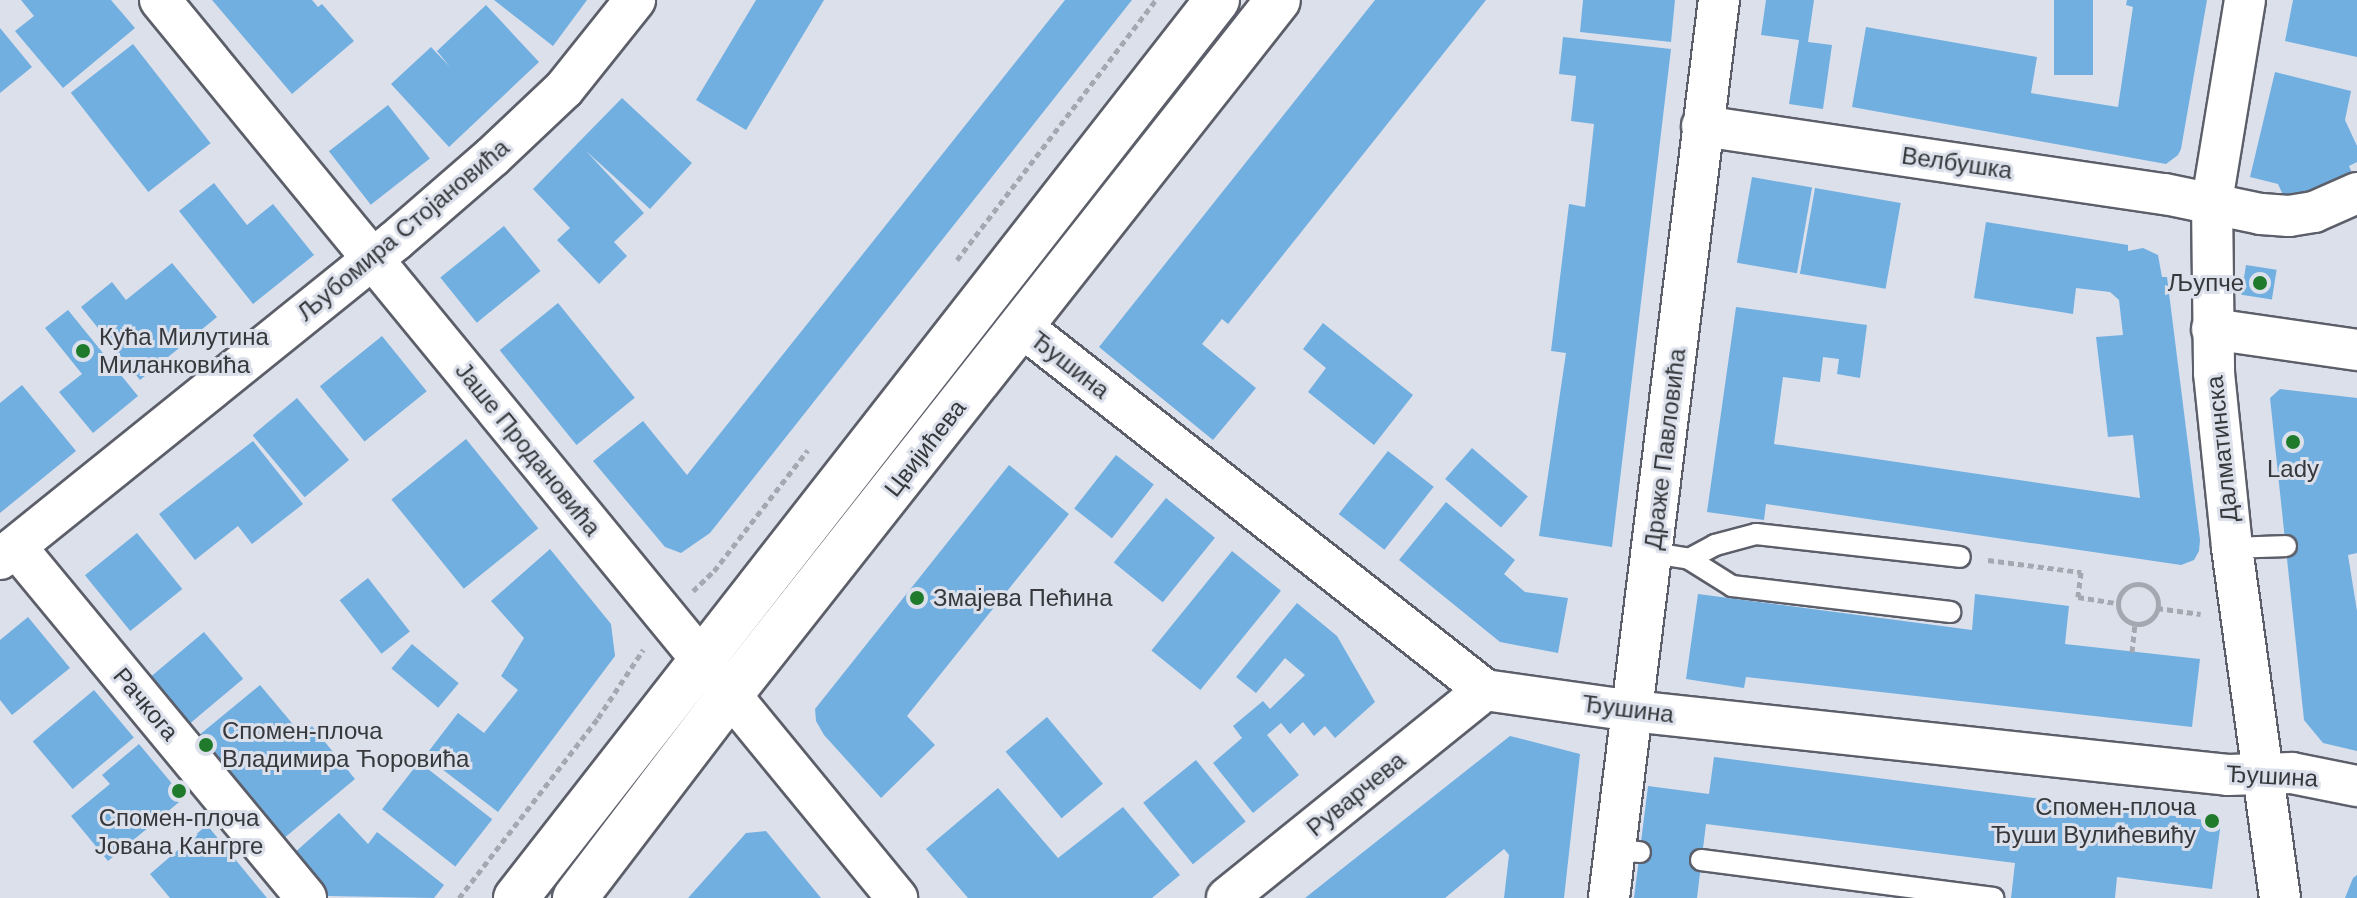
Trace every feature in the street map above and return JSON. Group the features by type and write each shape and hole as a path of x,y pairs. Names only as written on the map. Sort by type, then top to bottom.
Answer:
{"main road":[{"name":"Цвијићева","path":"516,898 1217,0"},
{"name":"Цвијићева","path":"575,898 729,696 1278,0"}],"street":[{"name":"Јаше Продановића","path":"160,0 897,898"},
{"name":"Љубомира Стојановића","path":"8,553 373,258 530,124 595,54 635,0"},
{"name":"Драже Павловића","path":"1609,898 1628,851 1632,711 1671,556 1702,126 1719,0"},
{"name":"Далматинска","path":"2245,0 2212,202 2212,329 2232,548 2266,777 2280,898"},
{"name":"Велбушка","path":"1702,126 2289,216 2314,212 2357,193"},
{"name":"Ђушина","path":"1021,326 1485,690 1632,711 2266,777 2292,773 2357,786"},
{"path":"2212,329 2357,350"},
{"name":"Рачкога","path":"8,553 306,898"},
{"name":"Руварчева","path":"1227,898 1485,690"}],"lane":[{"path":"1671,556 1756,534 1960,557"},
{"path":"2232,548 2286,546"},
{"path":"1671,556 1732,586 1950,612"},
{"path":"1701,860 1994,898"}],"path":[{"path":"948,272 1156,0"},
{"path":"459,898 598,718 665,617 714,571 811,447"},
{"path":"1960,557 2081,572 2078,597 2117,603"},
{"path":"2140,584 2154,592 2157,608 2149,620 2135,623 2122,616 2117,603 2125,589 2140,584"},
{"path":"2157,608 2185,612"},
{"path":"2132,652 2135,623"}],"building":[{"path":"21,0 111,0 135,28 63,88 15,31 34,16"},
{"path":"212,0 312,0 318,7 322,4 354,41 292,94"},
{"path":"494,0 587,0 553,46"},
{"path":"756,0 824,0 746,130 696,100"},
{"path":"1065,0 1132,0 710,533 681,553 665,547 593,461 643,421 687,475"},
{"path":"1375,0 1486,0 1228,324 1222,319 1202,344 1256,388 1213,440 1099,347"},
{"path":"1583,0 1675,0 1671,42 1580,32"},
{"path":"1766,0 1814,0 1808,42 1832,45 1823,109 1789,104 1799,40 1761,35"},
{"path":"2054,0 2093,0 2093,75 2054,75"},
{"path":"2127,0 2207,0 2181,149 2166,164 1852,107 1866,27 2037,57 2031,93 2118,107 2133,7 2126,5"},
{"path":"2293,0 2357,0 2357,57 2285,41"},
{"path":"486,5 539,62 449,147 391,84 431,47 450,67 437,51"},
{"path":"0,28 32,67 0,93"},
{"path":"1563,37 1671,49 1612,547 1539,536 1566,353 1551,351 1569,204 1585,207 1594,124 1571,121 1576,76 1559,74"},
{"path":"133,44 211,143 148,192 71,93"},
{"path":"2275,72 2351,91 2345,120 2357,146 2357,162 2349,166 2352,173 2300,197 2297,192 2284,197 2278,184 2250,177"},
{"path":"622,98 692,163 650,209 586,151 644,213 614,242 627,256 599,284 557,240 570,228 533,189"},
{"path":"388,105 430,159 371,205 329,151"},
{"path":"1752,177 1812,188 1797,273 1737,263"},
{"path":"214,183 247,225 273,204 314,255 253,304 179,211"},
{"path":"1815,188 1901,203 1886,289 1800,274"},
{"path":"1986,222 2128,245 2128,251 2143,248 2158,255 2162,277 2167,277 2200,540 2194,560 2181,565 1766,504 1764,520 1707,512 1736,307 1867,325 1860,378 1837,374 1839,359 1823,357 1820,382 1783,377 1774,444 2140,498 2133,435 2108,437 2096,337 2123,335 2119,300 2110,292 2076,288 2073,314 1974,298"},
{"path":"504,226 541,271 477,323 440,278"},
{"path":"172,263 217,317 140,380 81,307 112,282 126,300"},
{"name":"Љупче","path":"2246,265 2277,270 2272,299 2241,295"},
{"path":"558,303 635,398 576,445 500,350"},
{"name":"Кућа Милутина Миланковића","path":"68,310 138,396 93,433 59,392 82,374 45,328"},
{"path":"1323,323 1413,395 1374,445 1308,392 1326,368 1303,349"},
{"path":"382,336 427,391 365,442 320,386"},
{"path":"22,385 76,451 0,513 0,403"},
{"path":"2280,389 2357,398 2357,553 2348,555 2357,611 2357,751 2323,743 2304,720 2270,398"},
{"path":"297,398 349,460 305,497 253,435"},
{"path":"466,439 538,528 464,589 391,499"},
{"path":"253,441 303,504 252,544 238,526 195,560 159,514"},
{"path":"1472,448 1528,497 1501,527 1445,479"},
{"path":"1388,451 1434,487 1384,550 1339,514"},
{"path":"1116,455 1154,485 1112,538 1074,509"},
{"path":"1009,465 1069,514 907,716 935,745 881,798 824,735 816,721 815,709"},
{"path":"1166,498 1215,538 1163,602 1114,563"},
{"path":"1446,502 1515,560 1504,574 1525,592 1568,598 1558,653 1500,642 1399,560"},
{"path":"137,533 182,589 130,631 85,575"},
{"path":"550,549 611,624 615,656 498,812 425,756 458,713 484,733 518,690 501,676 524,638 491,601"},
{"path":"1232,551 1281,591 1200,690 1151,650"},
{"path":"368,578 410,632 381,654 340,600"},
{"path":"1698,594 1972,630 1975,594 2069,606 2065,644 2200,659 2192,727 1746,677 1744,688 1686,679"},
{"path":"1297,603 1337,636 1375,702 1335,738 1325,726 1314,736 1303,722 1290,734 1281,723 1267,735 1299,775 1253,813 1213,763 1242,738 1233,726 1263,701 1270,709 1305,675 1285,658 1256,693 1236,677"},
{"path":"28,617 70,668 12,715 0,700 0,640"},
{"path":"204,632 243,679 190,724 150,677"},
{"path":"412,644 459,683 438,708 391,669"},
{"path":"260,685 302,735 312,726 355,779 283,839 198,736"},
{"path":"94,690 134,737 73,789 33,741"},
{"path":"1047,717 1103,784 1062,818 1006,752"},
{"path":"1510,736 1580,754 1564,898 1504,898 1509,855 1504,849 1445,898 1305,898"},
{"path":"139,744 184,798 108,861 71,816 110,784 102,775"},
{"path":"1714,757 2221,822 2212,889 2117,877 2115,898 2011,898 2015,863 1706,824 1697,898 1634,898 1648,786 1709,794"},
{"path":"1196,760 1246,821 1193,864 1143,803"},
{"path":"419,762 492,819 455,867 382,809"},
{"path":"998,788 1058,858 1123,807 1180,875 1152,898 968,898 926,849"},
{"path":"339,813 368,844 377,832 444,885 434,898 328,896 293,854"},
{"path":"207,825 267,898 170,898 150,874"},
{"path":"766,831 821,898 688,898 746,833"},
{"path":"2357,875 2357,898 2345,898 2353,878"}],"place":[{"name":"Љупче","path":"2260,283"},
{"name":"Кућа Милутина Миланковића","path":"83,351"},
{"name":"Lady","path":"2293,442"},
{"name":"Змајева Пећина","path":"917,598"},
{"name":"Спомен-плоча Владимира Ћоровића","path":"206,745"},
{"name":"Спомен-плоча Јована Кангрге","path":"179,791"},
{"name":"Спомен-плоча Ђуши Вулићевићу","path":"2212,821"}]}
